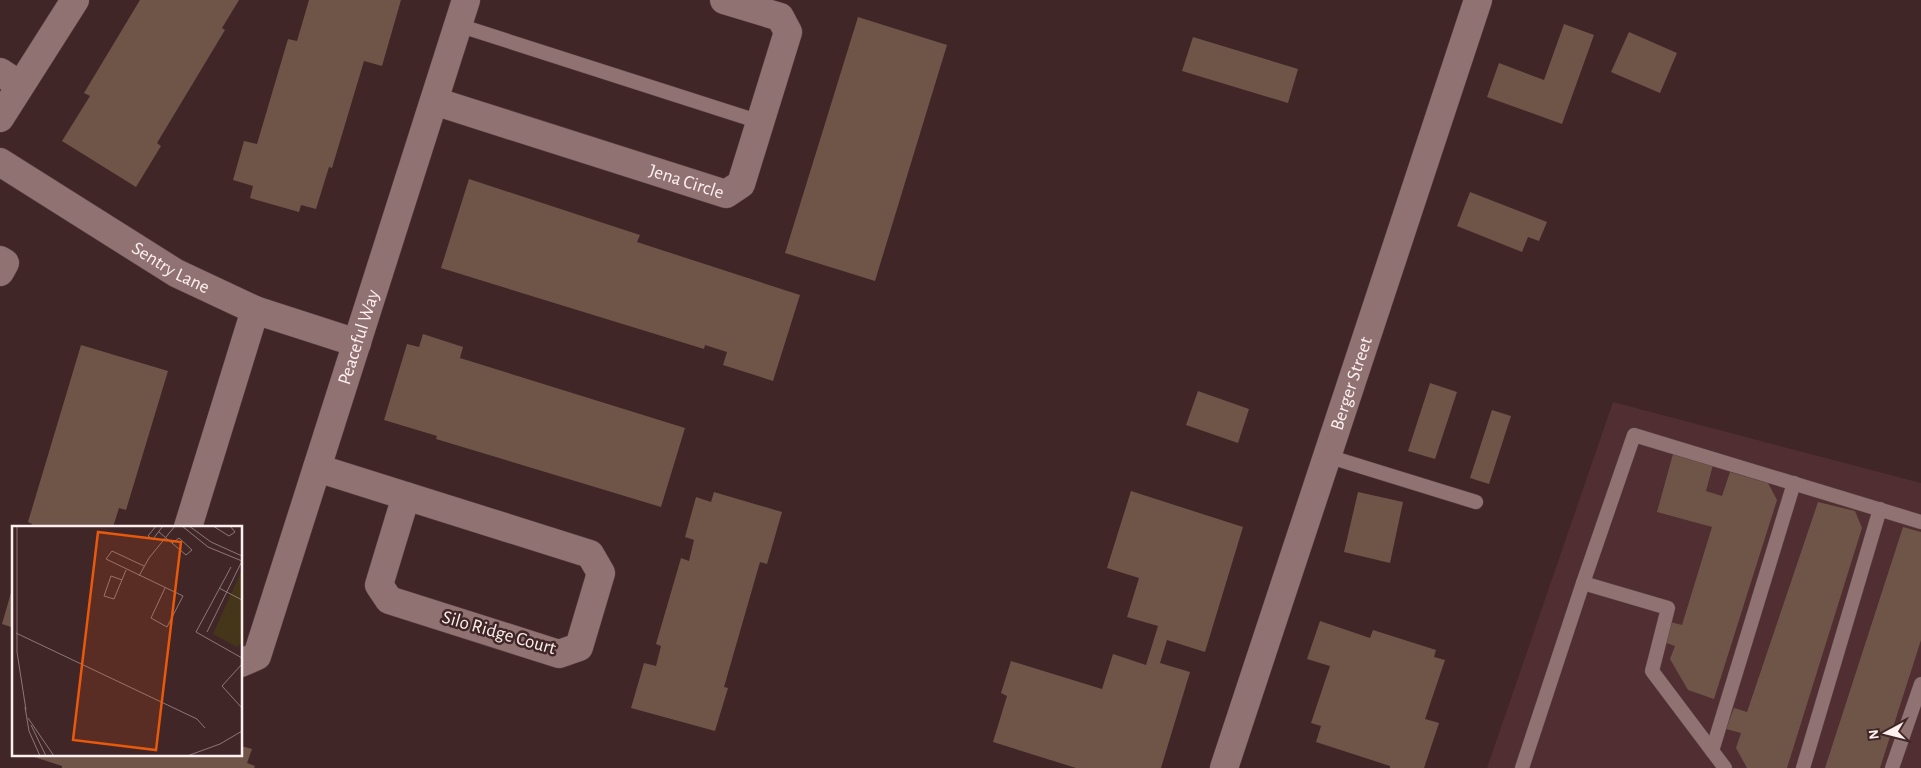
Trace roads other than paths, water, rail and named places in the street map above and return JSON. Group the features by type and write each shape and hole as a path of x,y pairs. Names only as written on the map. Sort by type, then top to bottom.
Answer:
{"street":[{"path":"0,118 10,79 74,0"},
{"name":"Jena Circle","path":"434,101 726,194 740,184 788,32 780,17 724,0"},
{"name":"Berger Street","path":"1224,768 1478,0"},
{"name":"Peaceful Way","path":"242,664 257,656 462,13"},
{"name":"Sentry Lane","path":"0,162 176,273 255,310 357,344"},
{"path":"0,260 6,263 0,272"},
{"path":"188,526 255,310"},
{"name":"Silo Ridge Court","path":"317,468 406,496 590,554 601,573 579,647 559,654 389,600 379,585 406,496"}],"lane":[{"path":"462,13 760,122"},
{"path":"1522,768 1634,435 1921,522"},
{"path":"1327,456 1476,502"},
{"path":"1712,751 1794,483"},
{"path":"1804,768 1880,509"},
{"path":"1583,583 1668,608 1652,671 1725,768"},
{"path":"1892,768 1921,684"}]}
